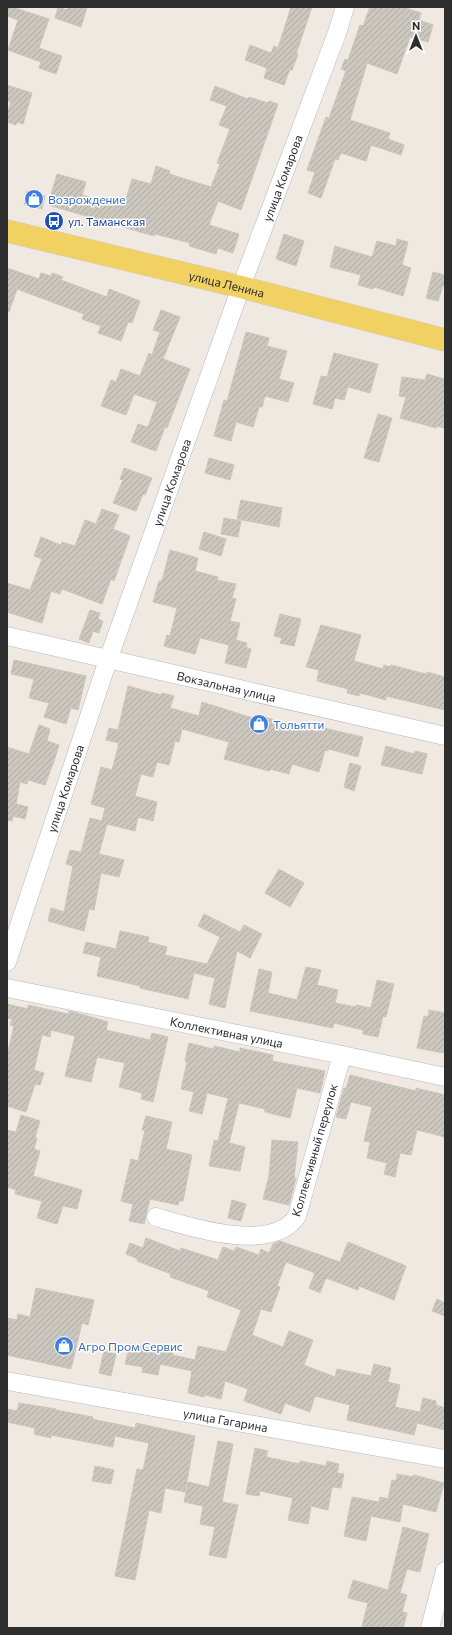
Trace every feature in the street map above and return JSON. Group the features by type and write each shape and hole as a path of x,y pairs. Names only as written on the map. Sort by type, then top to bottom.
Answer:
{"main road":[{"name":"улица Ленина","path":"7,231 241,287 445,340"}],"street":[{"name":"улица Комарова","path":"7,962 108,660 241,287 337,33 345,7"},
{"name":"Вокзальная улица","path":"7,636 445,736"},
{"name":"Коллективная улица","path":"7,988 445,1077"},
{"name":"Коллективный переулок","path":"156,1217 204,1231 228,1234 269,1234 278,1232 288,1226 297,1216 342,1055"},
{"name":"улица Гагарина","path":"7,1381 445,1459"},
{"path":"430,1628 445,1571"}],"building":[{"path":"7,7 12,7 49,19 39,48 62,56 56,74 39,68 41,62 8,50 18,20 7,16"},
{"path":"58,7 67,10 68,7 87,7 81,27 55,18"},
{"path":"291,7 312,7 296,54 298,54 284,85 264,78 267,68 245,60 250,45 271,53 274,46 278,48"},
{"path":"370,7 403,7 421,13 419,20 433,25 428,42 410,37 397,74 367,63 350,120 390,133 388,139 404,145 401,155 371,145 366,161 341,153 338,160 335,159 321,198 308,193 315,172 307,170 326,117 329,118 346,71 341,69 345,59 348,60 360,25 363,26"},
{"path":"7,85 32,93 23,124 17,122 16,125 7,122 7,113 11,102 7,101"},
{"path":"215,86 248,99 249,97 268,103 269,101 278,104 241,210 218,201 209,225 239,234 233,253 218,248 216,254 189,246 190,243 155,234 154,236 48,205 57,174 86,182 82,195 124,206 132,179 151,184 156,166 170,171 169,174 211,187 220,164 217,163 230,129 219,125 227,106 210,100"},
{"path":"27,191 45,196 42,209 24,204"},
{"path":"284,234 304,241 296,266 276,259"},
{"path":"397,239 408,242 402,265 411,268 403,296 374,287 373,289 358,285 361,275 330,267 335,246 372,257 377,241 396,246"},
{"path":"7,268 39,279 41,273 51,276 52,273 63,277 61,280 107,297 109,289 140,301 132,323 128,322 121,341 98,333 101,326 82,319 84,314 17,289 9,312 7,311"},
{"path":"433,272 445,275 445,286 443,286 438,301 426,298"},
{"path":"161,310 180,317 163,359 190,369 167,428 165,427 156,451 131,442 138,424 148,427 157,402 134,394 126,415 101,406 111,380 116,382 121,369 140,376 149,353 152,355 160,332 153,330"},
{"path":"246,332 269,338 267,346 287,351 279,379 294,383 288,402 265,396 262,407 259,407 253,427 236,422 231,441 214,436 224,400 227,401"},
{"path":"334,353 378,364 370,393 348,387 344,400 335,398 332,409 313,404 321,376 327,377"},
{"path":"427,374 445,379 445,428 437,426 436,428 400,418 406,397 399,396 402,377 425,380"},
{"path":"378,414 392,418 379,462 364,458"},
{"path":"209,458 234,465 230,480 205,473"},
{"path":"124,468 152,478 136,511 113,503 123,480 120,479"},
{"path":"241,500 282,508 279,527 237,519"},
{"path":"102,509 119,515 113,529 130,536 114,581 111,579 102,604 62,589 60,594 51,591 42,623 7,612 7,583 30,590 42,559 34,556 41,537 61,545 62,542 75,546 85,520 96,524"},
{"path":"224,518 241,521 238,537 221,534"},
{"path":"204,532 226,539 221,556 199,549"},
{"path":"170,550 198,558 195,571 218,577 217,580 236,584 232,598 236,599 230,621 240,623 236,640 247,643 246,647 251,649 246,668 225,663 229,645 200,638 195,654 164,646 167,635 170,636 177,608 153,602 159,581 162,581"},
{"path":"90,610 100,613 98,619 103,621 99,633 93,631 89,643 79,639"},
{"path":"280,614 301,619 294,646 280,643 282,638 274,636"},
{"path":"321,625 361,635 354,661 383,669 384,665 390,667 391,665 445,677 445,710 386,696 386,700 360,693 359,696 347,693 348,689 317,681 319,670 306,667"},
{"path":"14,660 86,676 78,710 71,708 66,724 44,717 49,703 29,698 34,679 11,674"},
{"path":"128,686 161,695 162,693 174,696 170,708 199,716 202,702 256,719 257,715 318,732 319,727 363,737 358,757 329,749 328,751 325,750 319,772 292,764 289,774 270,769 269,771 224,759 229,742 182,729 179,742 175,741 169,765 157,762 153,777 141,774 135,796 157,802 153,821 138,817 135,831 107,824 99,854 124,860 119,877 101,873 94,910 89,909 84,931 48,921 51,908 64,912 73,866 66,864 70,850 81,852 90,818 102,821 105,808 91,804 101,767 112,770 119,743 106,740 109,728 118,730"},
{"path":"39,725 50,729 47,741 59,745 54,761 45,785 28,780 27,784 20,782 16,804 28,807 25,819 13,816 12,821 7,820 7,747 29,754"},
{"path":"386,746 414,754 415,751 427,754 422,774 381,765"},
{"path":"350,763 361,766 354,791 344,787"},
{"path":"279,869 304,883 290,907 265,893"},
{"path":"204,914 240,932 244,925 262,934 250,958 237,951 225,1008 209,1004 215,978 194,973 188,999 97,976 101,957 83,953 86,942 116,949 120,931 149,937 148,942 167,947 165,955 207,964 220,937 198,926"},
{"path":"306,967 321,970 317,985 338,990 335,1003 371,1008 377,980 394,984 386,1017 383,1016 378,1037 363,1034 363,1030 334,1023 333,1028 250,1011 259,969 272,972 268,993 297,1000"},
{"path":"7,1004 28,1009 28,1005 68,1014 69,1011 81,1014 108,1022 106,1030 150,1040 152,1033 168,1037 153,1102 141,1099 142,1093 119,1087 125,1063 97,1057 91,1082 65,1076 75,1036 51,1030 50,1037 42,1035 34,1070 44,1073 40,1085 35,1084 26,1112 7,1106 7,1056 14,1026 10,1025 12,1019 7,1018"},
{"path":"429,1010 445,1013 445,1045 443,1053 417,1048 424,1016 428,1017"},
{"path":"189,1043 213,1049 214,1046 240,1052 240,1048 273,1055 272,1061 325,1071 320,1093 297,1088 290,1118 265,1112 265,1109 239,1103 229,1143 245,1147 240,1171 209,1166 214,1140 218,1141 228,1098 207,1093 202,1114 189,1111 194,1092 181,1089 187,1062 185,1061"},
{"path":"350,1075 416,1091 416,1088 445,1095 445,1137 417,1130 411,1155 400,1153 395,1177 384,1174 387,1163 367,1158 370,1142 364,1141 372,1107 351,1102 346,1119 336,1117 344,1088 346,1089"},
{"path":"21,1115 40,1121 35,1137 37,1138 34,1149 40,1151 33,1176 82,1190 77,1209 63,1206 57,1224 37,1218 42,1201 15,1194 16,1190 7,1187 7,1130 16,1132"},
{"path":"146,1116 172,1122 166,1149 192,1155 183,1201 179,1201 178,1205 150,1199 144,1224 129,1221 133,1204 121,1201 131,1159 138,1161 145,1130 142,1130"},
{"path":"272,1140 298,1142 294,1178 296,1178 289,1205 263,1199 269,1176"},
{"path":"232,1200 246,1204 241,1221 228,1218"},
{"path":"146,1238 180,1251 181,1248 218,1260 223,1247 234,1251 236,1247 259,1255 261,1249 269,1253 273,1244 280,1241 340,1262 348,1242 406,1266 394,1300 359,1286 358,1290 326,1278 320,1293 309,1288 315,1273 286,1262 277,1286 280,1287 271,1312 261,1309 252,1335 283,1347 289,1331 313,1340 304,1365 335,1377 337,1369 371,1376 374,1364 391,1368 388,1382 400,1385 395,1407 420,1412 423,1398 436,1401 436,1405 445,1408 445,1430 417,1423 414,1435 347,1420 350,1405 315,1396 310,1412 285,1403 281,1414 244,1401 248,1389 225,1381 221,1399 205,1395 204,1397 188,1393 192,1371 160,1364 158,1375 142,1372 143,1367 125,1364 130,1344 173,1353 173,1355 195,1360 198,1346 226,1352 241,1310 207,1297 209,1291 170,1277 171,1274 137,1261 138,1259 126,1254 130,1243 143,1248"},
{"path":"36,1288 94,1300 88,1325 82,1323 71,1369 7,1355 7,1318 17,1320 18,1314 30,1317"},
{"path":"437,1299 445,1303 445,1316 432,1311"},
{"path":"104,1351 116,1354 111,1376 99,1373"},
{"path":"19,1403 56,1409 93,1417 92,1419 135,1428 136,1423 195,1436 185,1492 165,1488 161,1513 149,1510 135,1580 115,1576 137,1469 143,1470 149,1443 115,1436 113,1447 51,1435 51,1438 34,1434 35,1428 7,1422 7,1409 17,1411"},
{"path":"218,1441 233,1444 222,1502 238,1505 226,1558 209,1555 215,1527 200,1524 203,1506 184,1502 188,1482 209,1487"},
{"path":"255,1448 268,1451 266,1457 300,1464 300,1461 326,1466 327,1461 339,1464 337,1473 344,1474 341,1488 332,1487 328,1510 311,1506 308,1524 288,1520 293,1498 260,1491 259,1496 246,1494"},
{"path":"95,1466 114,1470 111,1484 92,1481"},
{"path":"397,1474 413,1477 414,1475 444,1483 436,1512 403,1504 400,1522 371,1516 366,1541 344,1536 352,1497 379,1502 380,1497 388,1499 392,1480 396,1481"},
{"path":"403,1527 429,1534 420,1572 407,1569 400,1593 407,1595 402,1612 407,1613 403,1628 369,1628 362,1626 368,1603 348,1598 353,1580 388,1590"}],"place":[{"name":"Возрождение","path":"34,199"},
{"name":"ул. Таманская","path":"54,221"},
{"name":"Тольятти","path":"259,724"},
{"name":"Агро Пром Сервис","path":"64,1346"}]}
